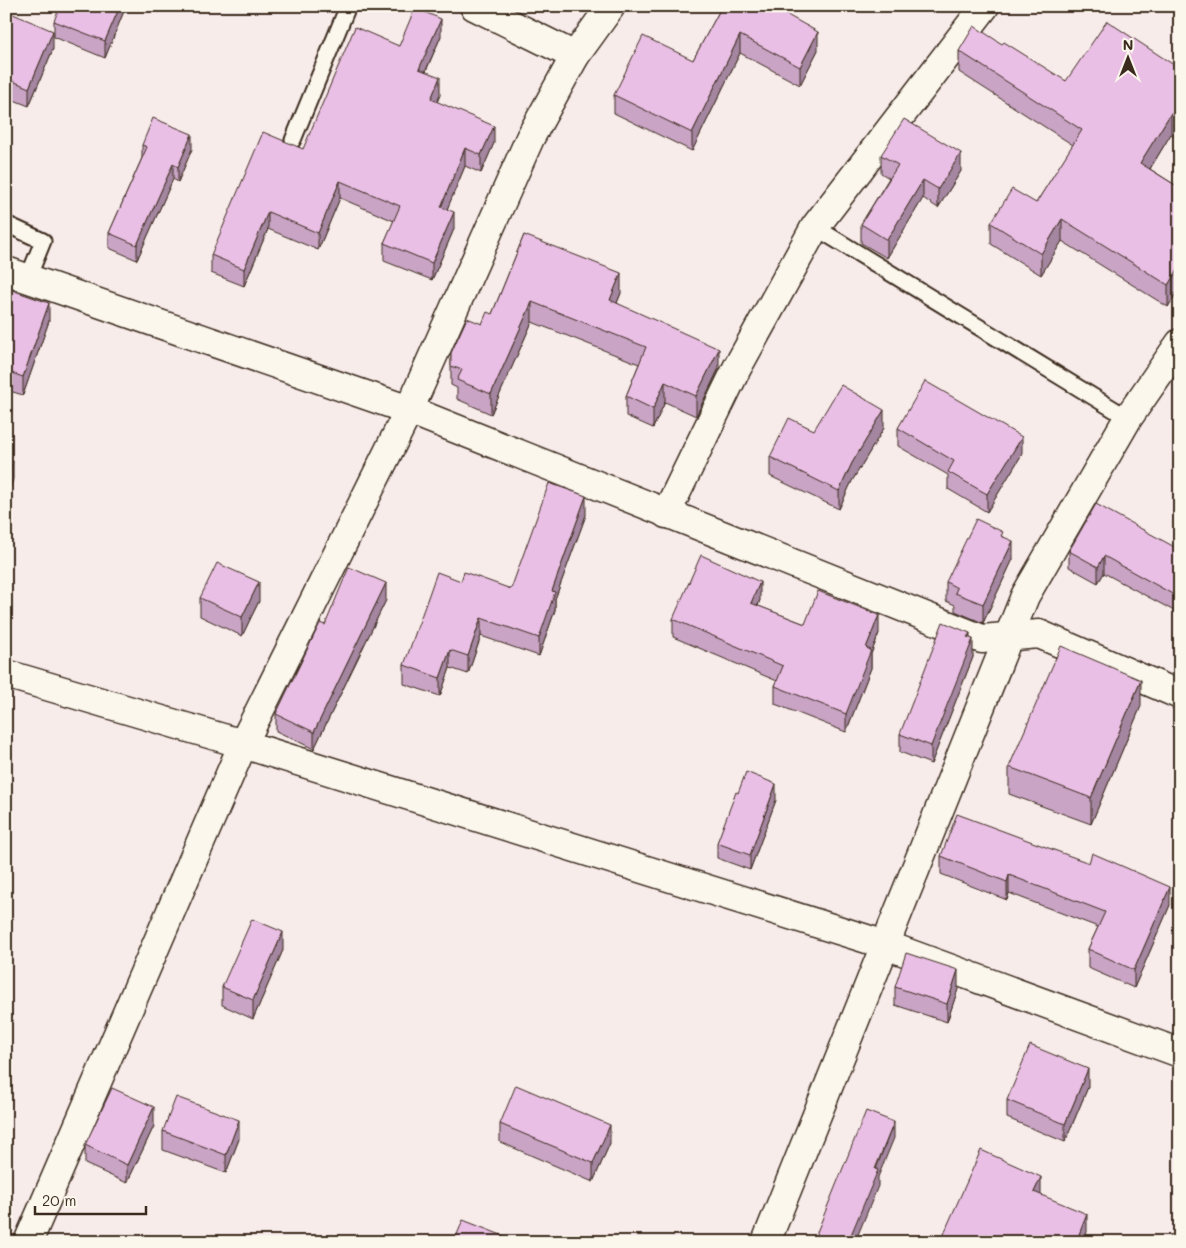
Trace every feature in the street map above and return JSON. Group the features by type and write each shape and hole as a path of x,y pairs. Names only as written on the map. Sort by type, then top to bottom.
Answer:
{"street":[{"path":"474,6 574,56"},
{"path":"28,1242 243,744 409,410 530,138 574,56 611,6"},
{"path":"666,514 737,368 815,227 985,6"},
{"path":"17,275 409,410 982,639 1039,634 1180,695"},
{"path":"766,1242 1025,596 1128,418 1180,343"},
{"path":"6,674 243,744 886,945 1180,1053"}],"lane":[{"path":"293,140 348,6"},
{"path":"6,224 43,241 17,275"},
{"path":"815,227 1128,418"}],"building":[{"path":"60,6 120,6 105,41 54,21"},
{"path":"722,6 771,6 818,32 800,67 740,35 692,133 614,95 643,36 693,60"},
{"path":"415,8 441,19 419,69 440,77 431,99 494,126 481,155 465,148 441,207 454,212 432,263 384,243 400,206 340,181 318,233 268,212 244,269 211,255 263,132 303,149 355,27 399,46"},
{"path":"6,11 53,31 29,88 6,78"},
{"path":"1107,21 1180,69 1180,119 1171,113 1140,163 1180,188 1180,266 1168,285 1062,219 1041,254 991,223 1012,189 1036,203 1082,130 959,51 974,26 1002,44 1004,42 1066,81"},
{"path":"153,118 192,134 178,167 173,164 137,245 109,233 147,147 142,145"},
{"path":"904,119 961,153 938,189 923,180 887,240 861,224 898,165 881,155"},
{"path":"524,235 621,273 610,300 719,349 696,396 665,382 653,409 626,396 646,347 532,302 491,394 457,380 462,370 451,366 451,353 467,318 482,324 487,312 492,314"},
{"path":"6,288 49,303 23,377 6,371"},
{"path":"925,381 1022,437 987,494 948,472 954,461 898,428"},
{"path":"841,385 884,410 852,463 839,491 770,457 789,418 814,430"},
{"path":"6,459 13,461 6,485"},
{"path":"549,483 586,496 552,591 555,592 539,638 481,618 468,656 450,650 440,678 404,665 437,572 461,581 464,572 511,589"},
{"path":"1096,504 1180,550 1180,589 1176,596 1104,556 1098,567 1069,551"},
{"path":"976,519 1003,532 1001,536 1013,541 983,604 955,593 957,588 946,582"},
{"path":"701,555 760,582 751,603 805,624 818,591 879,615 866,648 871,650 846,714 775,686 783,666 673,619"},
{"path":"217,563 259,582 242,617 200,598"},
{"path":"349,567 386,583 314,732 276,714 320,623 325,625"},
{"path":"943,622 970,633 967,637 973,639 931,746 900,734"},
{"path":"1061,646 1141,680 1091,798 1009,767"},
{"path":"746,772 776,784 750,855 717,843 736,792 738,793"},
{"path":"957,814 1089,863 1092,853 1170,887 1134,970 1088,949 1105,912 1009,875 1007,882 941,856"},
{"path":"252,919 283,932 253,1000 222,987"},
{"path":"906,953 958,970 947,1004 895,987"},
{"path":"1030,1045 1088,1069 1065,1124 1007,1100"},
{"path":"516,1085 610,1125 593,1163 500,1124"},
{"path":"112,1088 154,1107 127,1165 85,1145"},
{"path":"176,1097 239,1120 226,1155 163,1131"},
{"path":"866,1111 894,1122 875,1169 878,1170 848,1242 813,1242"},
{"path":"981,1150 1041,1177 1034,1192 1087,1214 1076,1242 941,1242"},
{"path":"463,1220 514,1240 513,1242 454,1242"}]}
